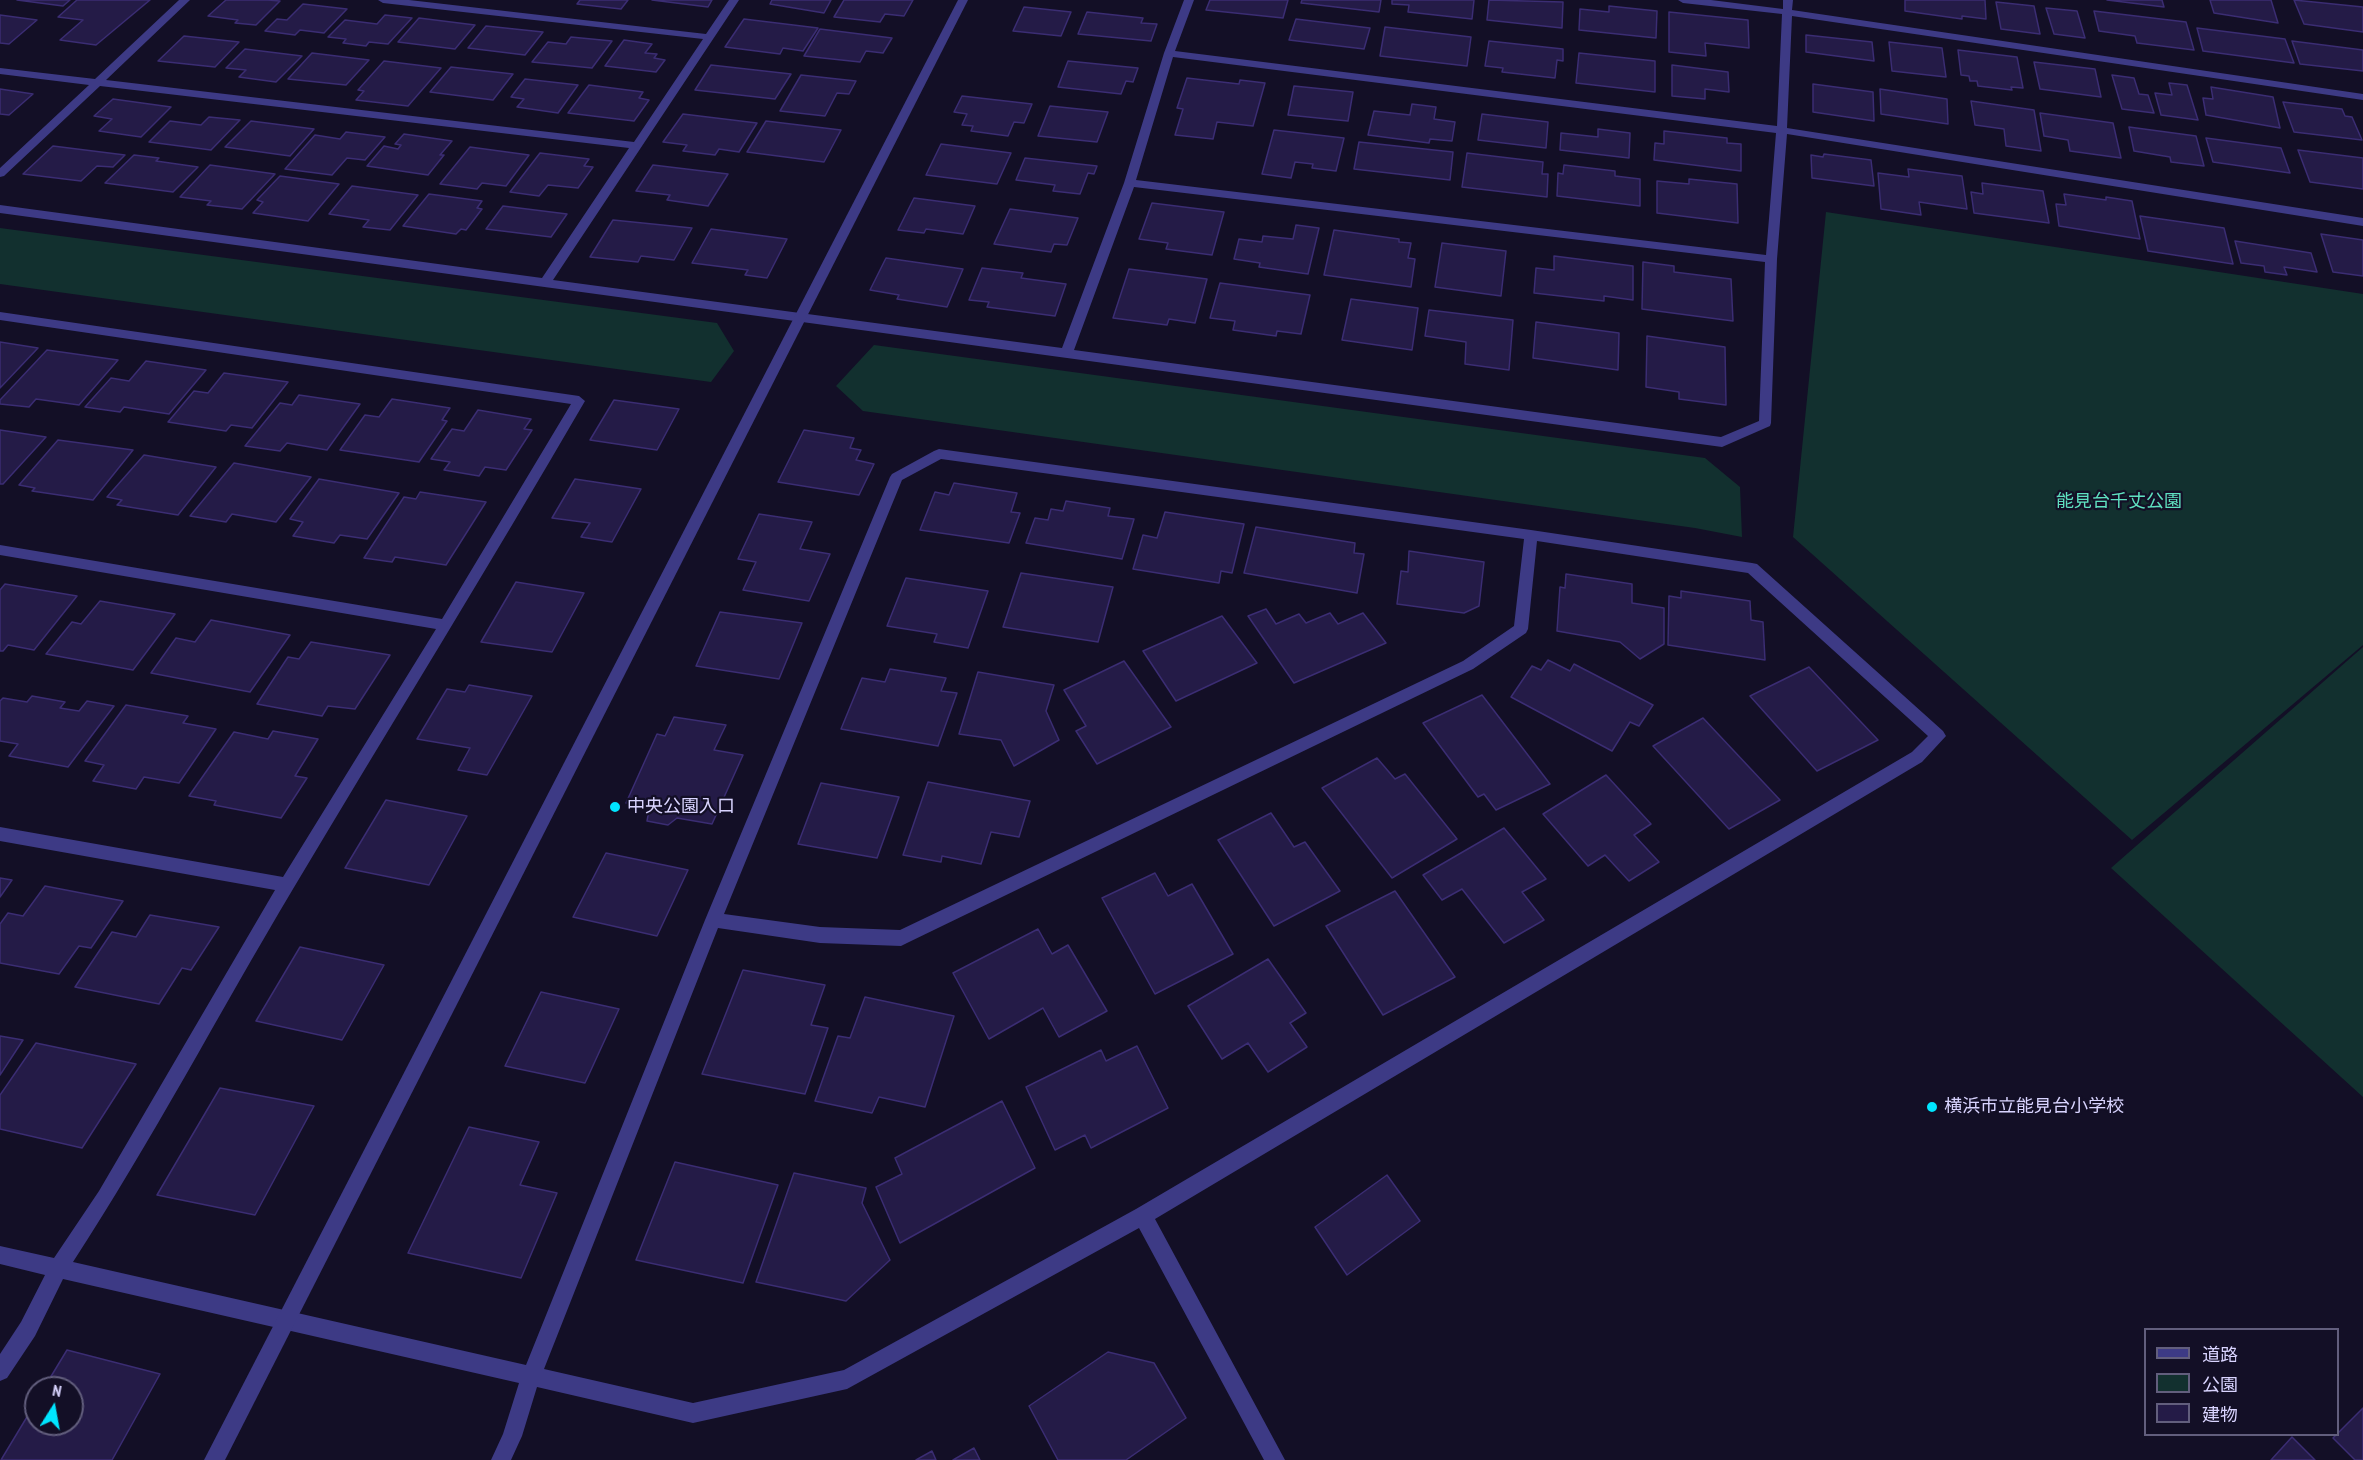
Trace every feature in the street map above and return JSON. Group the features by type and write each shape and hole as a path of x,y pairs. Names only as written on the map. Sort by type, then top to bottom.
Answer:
{"street":[{"path":"0,174 185,0"},
{"path":"383,0 708,37"},
{"path":"545,283 638,147 734,0"},
{"path":"214,1460 798,317 963,0"},
{"path":"1066,354 1130,183 1169,53 1189,0"},
{"path":"1683,0 1788,13 2363,97"},
{"path":"0,209 1722,442 1765,423 1771,259 1782,130 1788,0"},
{"path":"1169,53 1782,130 2363,222"},
{"path":"0,71 638,147"},
{"path":"1130,183 1771,259"},
{"path":"0,316 579,401 446,625 287,885 105,1197 58,1269 28,1329 0,1371"},
{"path":"0,1255 286,1321 531,1376 693,1413 847,1379 1143,1216 1917,757 1938,736 1752,568 1531,535 939,454 897,477 713,920 531,1376 512,1436 501,1460"},
{"path":"713,920 820,935 901,938 1468,665 1521,629 1531,535"},
{"path":"0,550 446,625"},
{"path":"0,834 287,885"},
{"path":"1143,1216 1275,1460"}],"green space":[{"name":"能見台千丈公園","path":"1826,212 2363,294 2363,645 2132,840 1793,537"},
{"path":"0,228 717,323 734,351 711,382 0,284"},
{"path":"874,345 1705,458 1740,487 1742,537 1695,528 863,411 836,386"},
{"path":"2363,647 2363,1097 2111,868"}],"building":[{"path":"17,0 70,0 63,6"},
{"path":"77,0 150,0 96,45 60,40 83,20 58,17"},
{"path":"226,0 280,1 256,25 235,23 238,20 208,16"},
{"path":"580,0 628,0 621,9 577,4"},
{"path":"652,0 712,0 708,7"},
{"path":"772,0 831,0 824,13 770,4"},
{"path":"844,0 913,0 904,16 885,14 880,22 834,17"},
{"path":"1210,0 1288,0 1283,18 1206,10"},
{"path":"1302,0 1381,0 1379,12 1301,3"},
{"path":"1392,0 1474,0 1472,19 1408,12 1409,5 1392,4"},
{"path":"1489,0 1563,2 1562,28 1487,20"},
{"path":"1905,0 1985,0 1986,19 1962,16 1962,19 1905,11"},
{"path":"2107,0 2162,0 2164,7"},
{"path":"2210,0 2271,0 2278,23 2214,13"},
{"path":"2294,0 2363,7 2363,32 2304,24"},
{"path":"1996,2 2034,6 2040,34 2001,29"},
{"path":"303,4 347,9 324,33 300,30 295,35 265,31 277,19 287,20"},
{"path":"1609,6 1657,11 1656,38 1579,30 1580,9 1609,12"},
{"path":"1024,7 1071,12 1061,36 1013,31"},
{"path":"2046,8 2077,11 2085,38 2054,34"},
{"path":"2094,11 2186,22 2194,50 2137,43 2135,36 2099,31"},
{"path":"1087,12 1143,18 1141,23 1157,24 1151,41 1078,34"},
{"path":"1669,12 1748,20 1749,48 1705,43 1706,56 1669,52"},
{"path":"0,15 37,20 9,44 0,43"},
{"path":"385,15 412,18 388,44 369,42 366,46 343,43 346,39 328,37 345,20 377,24"},
{"path":"419,18 475,25 455,49 398,42"},
{"path":"744,19 818,28 803,51 783,48 780,54 725,47"},
{"path":"1296,19 1370,28 1364,49 1289,40"},
{"path":"486,26 543,32 525,55 468,48"},
{"path":"1385,27 1471,37 1467,66 1380,56"},
{"path":"2197,28 2285,39 2294,63 2203,51"},
{"path":"820,29 892,38 883,53 866,51 860,62 804,56"},
{"path":"1806,35 1872,42 1874,61 1806,52"},
{"path":"184,36 239,42 215,67 158,61"},
{"path":"571,37 612,41 592,68 532,62 548,42 566,44"},
{"path":"624,40 652,44 645,53 657,54 654,58 665,60 656,72 605,66"},
{"path":"1489,41 1563,49 1563,61 1557,60 1555,78 1502,72 1503,68 1485,66"},
{"path":"2292,41 2363,50 2363,71 2300,64"},
{"path":"1889,42 1942,48 1946,77 1892,71"},
{"path":"245,49 302,56 276,82 239,77 246,70 226,68"},
{"path":"1958,50 2017,57 2023,88 2011,87 2012,90 1978,86 1977,81 1970,81 1969,76 1961,75"},
{"path":"312,53 369,60 346,85 288,79"},
{"path":"1579,53 1655,61 1655,92 1576,83"},
{"path":"384,61 441,68 408,106 356,100 364,91 358,90"},
{"path":"1068,61 1138,68 1133,82 1126,81 1121,94 1058,87"},
{"path":"2034,62 2095,69 2101,97 2040,89"},
{"path":"711,65 791,74 775,99 695,90"},
{"path":"1672,65 1728,72 1729,92 1705,89 1705,99 1672,96"},
{"path":"451,67 513,74 493,100 430,92"},
{"path":"801,75 856,81 849,94 837,93 825,116 780,111"},
{"path":"2112,75 2134,78 2139,94 2148,95 2154,113 2122,109"},
{"path":"1187,78 1239,84 1240,80 1265,83 1253,126 1217,122 1213,139 1175,135 1183,109 1177,108"},
{"path":"525,79 578,85 558,113 517,107 524,99 511,97"},
{"path":"2169,83 2187,85 2198,120 2161,115 2155,93 2172,95"},
{"path":"1813,84 1873,92 1874,121 1813,112"},
{"path":"589,85 643,92 639,98 649,100 634,121 568,113"},
{"path":"1294,86 1353,92 1348,121 1288,115"},
{"path":"2211,87 2273,97 2280,128 2206,115 2203,98 2213,99"},
{"path":"0,89 33,94 9,115 0,114"},
{"path":"1880,89 1947,99 1948,124 1881,114"},
{"path":"962,96 1032,104 1024,123 1014,122 1008,136 971,131 973,126 962,125 967,114 954,112"},
{"path":"113,99 171,107 141,137 99,131 112,119 94,116"},
{"path":"1971,101 2034,110 2041,151 2006,146 2004,129 1975,125"},
{"path":"2283,102 2342,109 2345,116 2352,117 2362,140 2294,132"},
{"path":"1412,104 1436,107 1434,119 1455,122 1452,141 1430,139 1429,143 1368,135 1374,111 1410,115"},
{"path":"1050,106 1108,112 1097,142 1038,136"},
{"path":"2040,113 2113,123 2121,158 2070,151 2068,140 2044,136"},
{"path":"683,114 757,123 739,152 719,149 715,155 683,151 687,145 663,142"},
{"path":"1482,114 1548,122 1546,148 1478,140"},
{"path":"209,117 240,120 211,150 149,142 170,121 201,125"},
{"path":"251,121 314,129 290,156 225,147"},
{"path":"766,121 841,130 824,162 747,152"},
{"path":"2129,127 2196,136 2204,166 2171,162 2170,157 2134,151"},
{"path":"1598,129 1630,133 1629,158 1560,150 1561,133 1598,137"},
{"path":"1274,130 1344,138 1336,171 1312,168 1313,164 1295,162 1291,178 1262,174"},
{"path":"1664,131 1727,138 1727,143 1741,144 1741,171 1654,160 1655,143 1664,144"},
{"path":"346,132 385,137 365,160 347,158 332,175 285,169 315,135 340,139"},
{"path":"404,134 452,141 428,175 367,166 384,146 398,149 401,145 395,144"},
{"path":"2206,138 2281,148 2290,173 2213,162"},
{"path":"1359,142 1453,152 1450,180 1354,169"},
{"path":"941,144 1011,153 997,184 926,175"},
{"path":"53,146 125,155 113,167 97,166 81,181 23,174"},
{"path":"470,147 529,155 506,186 482,183 477,189 440,184"},
{"path":"2298,150 2363,158 2363,189 2310,182"},
{"path":"540,153 589,159 584,166 593,167 578,188 548,185 539,196 510,192"},
{"path":"1467,153 1543,162 1542,174 1548,174 1547,197 1462,187"},
{"path":"1824,154 1871,160 1874,186 1812,178 1811,155 1823,157"},
{"path":"134,155 159,158 156,161 198,167 173,192 105,183"},
{"path":"1025,158 1097,166 1094,174 1088,173 1080,194 1053,191 1055,185 1016,180"},
{"path":"210,165 275,174 242,209 207,205 211,201 180,197"},
{"path":"653,165 728,174 708,206 667,200 670,195 636,191"},
{"path":"1564,165 1615,171 1615,176 1640,179 1640,206 1557,196 1558,173 1563,174"},
{"path":"1908,169 1962,176 1967,209 1919,202 1921,215 1881,209 1878,173 1909,177"},
{"path":"280,176 339,184 308,221 253,213 263,202 257,200"},
{"path":"1689,179 1737,184 1738,223 1657,213 1657,181 1689,184"},
{"path":"1982,183 2043,191 2049,223 1974,213 1971,192 1983,194"},
{"path":"352,186 418,195 390,230 363,227 369,220 329,214"},
{"path":"429,194 482,201 477,208 482,209 466,230 461,229 456,234 403,226"},
{"path":"2064,194 2132,201 2140,239 2059,226 2056,204 2066,205"},
{"path":"914,198 975,206 963,234 926,229 924,233 898,230"},
{"path":"1152,203 1224,212 1212,255 1166,249 1168,243 1139,239"},
{"path":"503,206 567,214 551,237 486,229"},
{"path":"1010,209 1078,218 1067,245 1054,244 1051,252 994,244"},
{"path":"2140,216 2224,228 2233,264 2148,251"},
{"path":"613,220 692,228 674,260 641,256 638,262 590,257"},
{"path":"1296,225 1319,228 1308,274 1259,267 1260,263 1234,259 1239,239 1262,242 1263,236 1293,239"},
{"path":"711,229 787,239 767,278 745,275 748,270 692,263"},
{"path":"1334,230 1399,239 1399,242 1411,243 1408,258 1415,259 1411,287 1324,275"},
{"path":"2321,234 2363,240 2363,276 2333,272"},
{"path":"2235,241 2311,253 2317,272 2284,267 2287,275 2265,272 2264,266 2241,263"},
{"path":"1442,243 1506,251 1501,296 1435,287"},
{"path":"1554,256 1633,266 1633,300 1604,296 1604,301 1534,293 1536,268 1554,270"},
{"path":"886,258 963,269 947,307 897,299 899,295 870,290"},
{"path":"1643,262 1674,266 1674,272 1731,279 1733,321 1642,309"},
{"path":"982,268 1023,273 1021,278 1066,284 1055,316 987,307 989,302 969,300"},
{"path":"1129,269 1207,279 1195,323 1169,319 1167,325 1113,318"},
{"path":"1220,283 1310,295 1301,334 1277,331 1276,336 1233,330 1235,321 1210,318"},
{"path":"1351,299 1418,308 1412,350 1342,340"},
{"path":"1429,310 1513,320 1509,370 1465,364 1466,342 1425,336"},
{"path":"1536,322 1619,333 1618,370 1533,358"},
{"path":"1647,336 1725,347 1726,405 1679,399 1679,392 1646,387"},
{"path":"0,342 38,348 0,388"},
{"path":"47,350 118,360 79,405 36,399 29,407 0,404 0,400"},
{"path":"146,361 206,370 169,414 124,407 120,412 85,407 111,378 129,381"},
{"path":"224,373 288,382 252,428 231,425 226,431 168,422 194,391 208,393"},
{"path":"299,395 360,404 327,450 287,443 280,451 245,446 280,403 292,405"},
{"path":"392,399 450,408 442,420 447,421 419,462 340,450 365,415 379,417"},
{"path":"614,400 679,409 657,450 590,440"},
{"path":"478,410 531,419 524,429 532,430 506,470 485,467 479,476 444,470 450,462 431,459 452,429 464,431"},
{"path":"0,430 46,437 3,484 0,484"},
{"path":"804,430 854,438 850,448 861,450 856,460 874,464 859,495 778,482"},
{"path":"58,440 133,450 93,500 32,491 35,488 19,485"},
{"path":"144,455 216,467 178,515 117,505 122,500 107,497"},
{"path":"234,463 311,477 276,522 232,514 226,522 190,516"},
{"path":"319,479 399,493 367,539 340,535 334,543 293,536 303,522 290,519"},
{"path":"575,479 641,489 612,542 581,537 590,523 552,518"},
{"path":"954,483 1017,493 1011,512 1020,513 1009,543 920,530 935,492 949,495"},
{"path":"420,492 486,502 446,565 395,557 392,562 364,558 404,497 416,499"},
{"path":"1066,501 1110,508 1108,516 1134,519 1122,559 1026,543 1035,518 1048,520 1051,509 1063,511"},
{"path":"1165,512 1244,524 1232,573 1221,571 1219,583 1133,569 1143,535 1157,538"},
{"path":"759,514 812,522 800,549 830,554 809,601 743,590 756,562 738,559"},
{"path":"1256,527 1355,543 1354,553 1364,554 1357,593 1244,573"},
{"path":"1409,551 1484,562 1479,606 1464,613 1397,604 1401,571 1408,572"},
{"path":"1021,573 1113,587 1098,642 1003,627"},
{"path":"1566,574 1632,584 1632,603 1664,608 1664,644 1640,659 1620,642 1557,631 1560,587 1565,588"},
{"path":"906,578 988,591 968,648 934,642 937,634 887,626"},
{"path":"516,582 584,593 552,652 481,642"},
{"path":"5,584 77,596 34,650 8,645 0,651 0,590"},
{"path":"1681,591 1750,601 1751,620 1763,622 1765,660 1668,645 1669,596 1681,598"},
{"path":"100,601 175,614 133,670 46,654 72,622 81,624"},
{"path":"1266,609 1276,624 1299,614 1306,623 1330,613 1338,624 1363,613 1386,643 1294,683 1248,616"},
{"path":"720,612 802,623 779,679 696,666"},
{"path":"1222,616 1257,663 1176,701 1143,651"},
{"path":"211,620 290,635 250,692 151,673 176,638 195,642"},
{"path":"311,642 390,655 355,709 328,706 322,716 257,704 288,657 299,659"},
{"path":"1548,660 1570,671 1574,664 1653,705 1639,726 1630,722 1612,751 1511,697 1532,666 1541,670"},
{"path":"1124,661 1171,727 1097,764 1076,731 1086,726 1064,690"},
{"path":"1809,667 1878,740 1817,771 1750,696"},
{"path":"890,669 946,678 941,691 957,693 938,746 841,729 862,678 885,682"},
{"path":"978,672 1054,685 1046,711 1059,740 1014,766 1001,740 959,734"},
{"path":"469,685 532,696 487,775 458,770 470,748 417,739 447,689 465,692"},
{"path":"1482,695 1550,784 1496,810 1484,794 1478,797 1423,723"},
{"path":"32,696 65,702 60,708 79,711 87,701 114,706 68,767 9,756 18,744 0,741 0,701 3,698 27,702"},
{"path":"126,705 188,716 183,723 216,729 179,783 144,777 136,789 93,781 104,765 85,761"},
{"path":"674,717 726,725 714,750 743,755 712,824 677,818 668,825 647,821 650,805 626,803 657,734 665,736"},
{"path":"1703,718 1780,800 1729,829 1653,746"},
{"path":"273,731 318,739 295,776 307,778 281,818 214,805 216,801 189,796 234,732 268,739"},
{"path":"1377,758 1395,779 1405,774 1457,839 1392,878 1322,788"},
{"path":"1606,775 1651,824 1634,835 1659,862 1629,881 1605,855 1588,866 1543,814"},
{"path":"928,782 1030,801 1019,837 991,832 981,864 942,856 941,862 903,855"},
{"path":"821,783 899,797 877,858 798,844"},
{"path":"386,800 467,816 429,885 345,868"},
{"path":"1271,813 1294,847 1305,842 1340,891 1274,926 1218,840"},
{"path":"1504,828 1546,879 1522,892 1544,920 1504,943 1462,889 1442,900 1423,875"},
{"path":"606,853 688,870 657,936 573,917"},
{"path":"1155,873 1168,896 1192,884 1233,954 1155,994 1102,898"},
{"path":"0,878 12,880 0,897"},
{"path":"45,886 123,901 91,948 79,946 59,974 0,963 0,924 8,913 23,916"},
{"path":"1395,891 1455,977 1383,1015 1326,926"},
{"path":"150,915 219,927 191,970 182,968 159,1004 75,987 112,932 136,937"},
{"path":"1038,929 1052,954 1068,945 1107,1011 1059,1037 1043,1008 989,1039 953,973"},
{"path":"300,947 384,965 342,1040 256,1021"},
{"path":"1268,959 1306,1013 1290,1023 1307,1047 1268,1072 1248,1043 1222,1059 1188,1006"},
{"path":"743,970 825,985 811,1025 828,1028 805,1094 702,1074"},
{"path":"541,992 619,1009 585,1083 505,1066"},
{"path":"865,997 954,1016 925,1107 879,1097 872,1113 815,1101 838,1036 850,1038"},
{"path":"0,1036 23,1040 0,1075"},
{"path":"36,1043 136,1064 82,1148 0,1129 0,1095"},
{"path":"1137,1046 1168,1108 1091,1148 1085,1135 1055,1150 1026,1087 1101,1050 1106,1061"},
{"path":"220,1088 314,1106 255,1215 157,1195"},
{"path":"1002,1101 1035,1168 900,1243 876,1187 902,1174 895,1158"},
{"path":"469,1127 539,1142 520,1185 557,1193 521,1278 408,1253"},
{"path":"675,1162 778,1185 743,1283 636,1260"},
{"path":"794,1173 866,1188 862,1203 890,1260 846,1301 756,1282"},
{"path":"1387,1175 1420,1221 1347,1275 1315,1227"},
{"path":"67,1350 160,1374 112,1460 1,1460 24,1422 24,1436 84,1436 84,1376 51,1376"},
{"path":"1108,1352 1154,1363 1186,1418 1126,1460 1058,1460 1029,1406"},
{"path":"2363,1408 2363,1460 2355,1460 2333,1438 2339,1436 2339,1432"},
{"path":"2292,1437 2315,1460 2271,1460"},
{"path":"974,1448 980,1460 953,1460"},
{"path":"932,1451 936,1460 916,1460"}],"place":[{"name":"中央公園入口","path":"615,807"},
{"name":"横浜市立能見台小学校","path":"1932,1107"}]}
